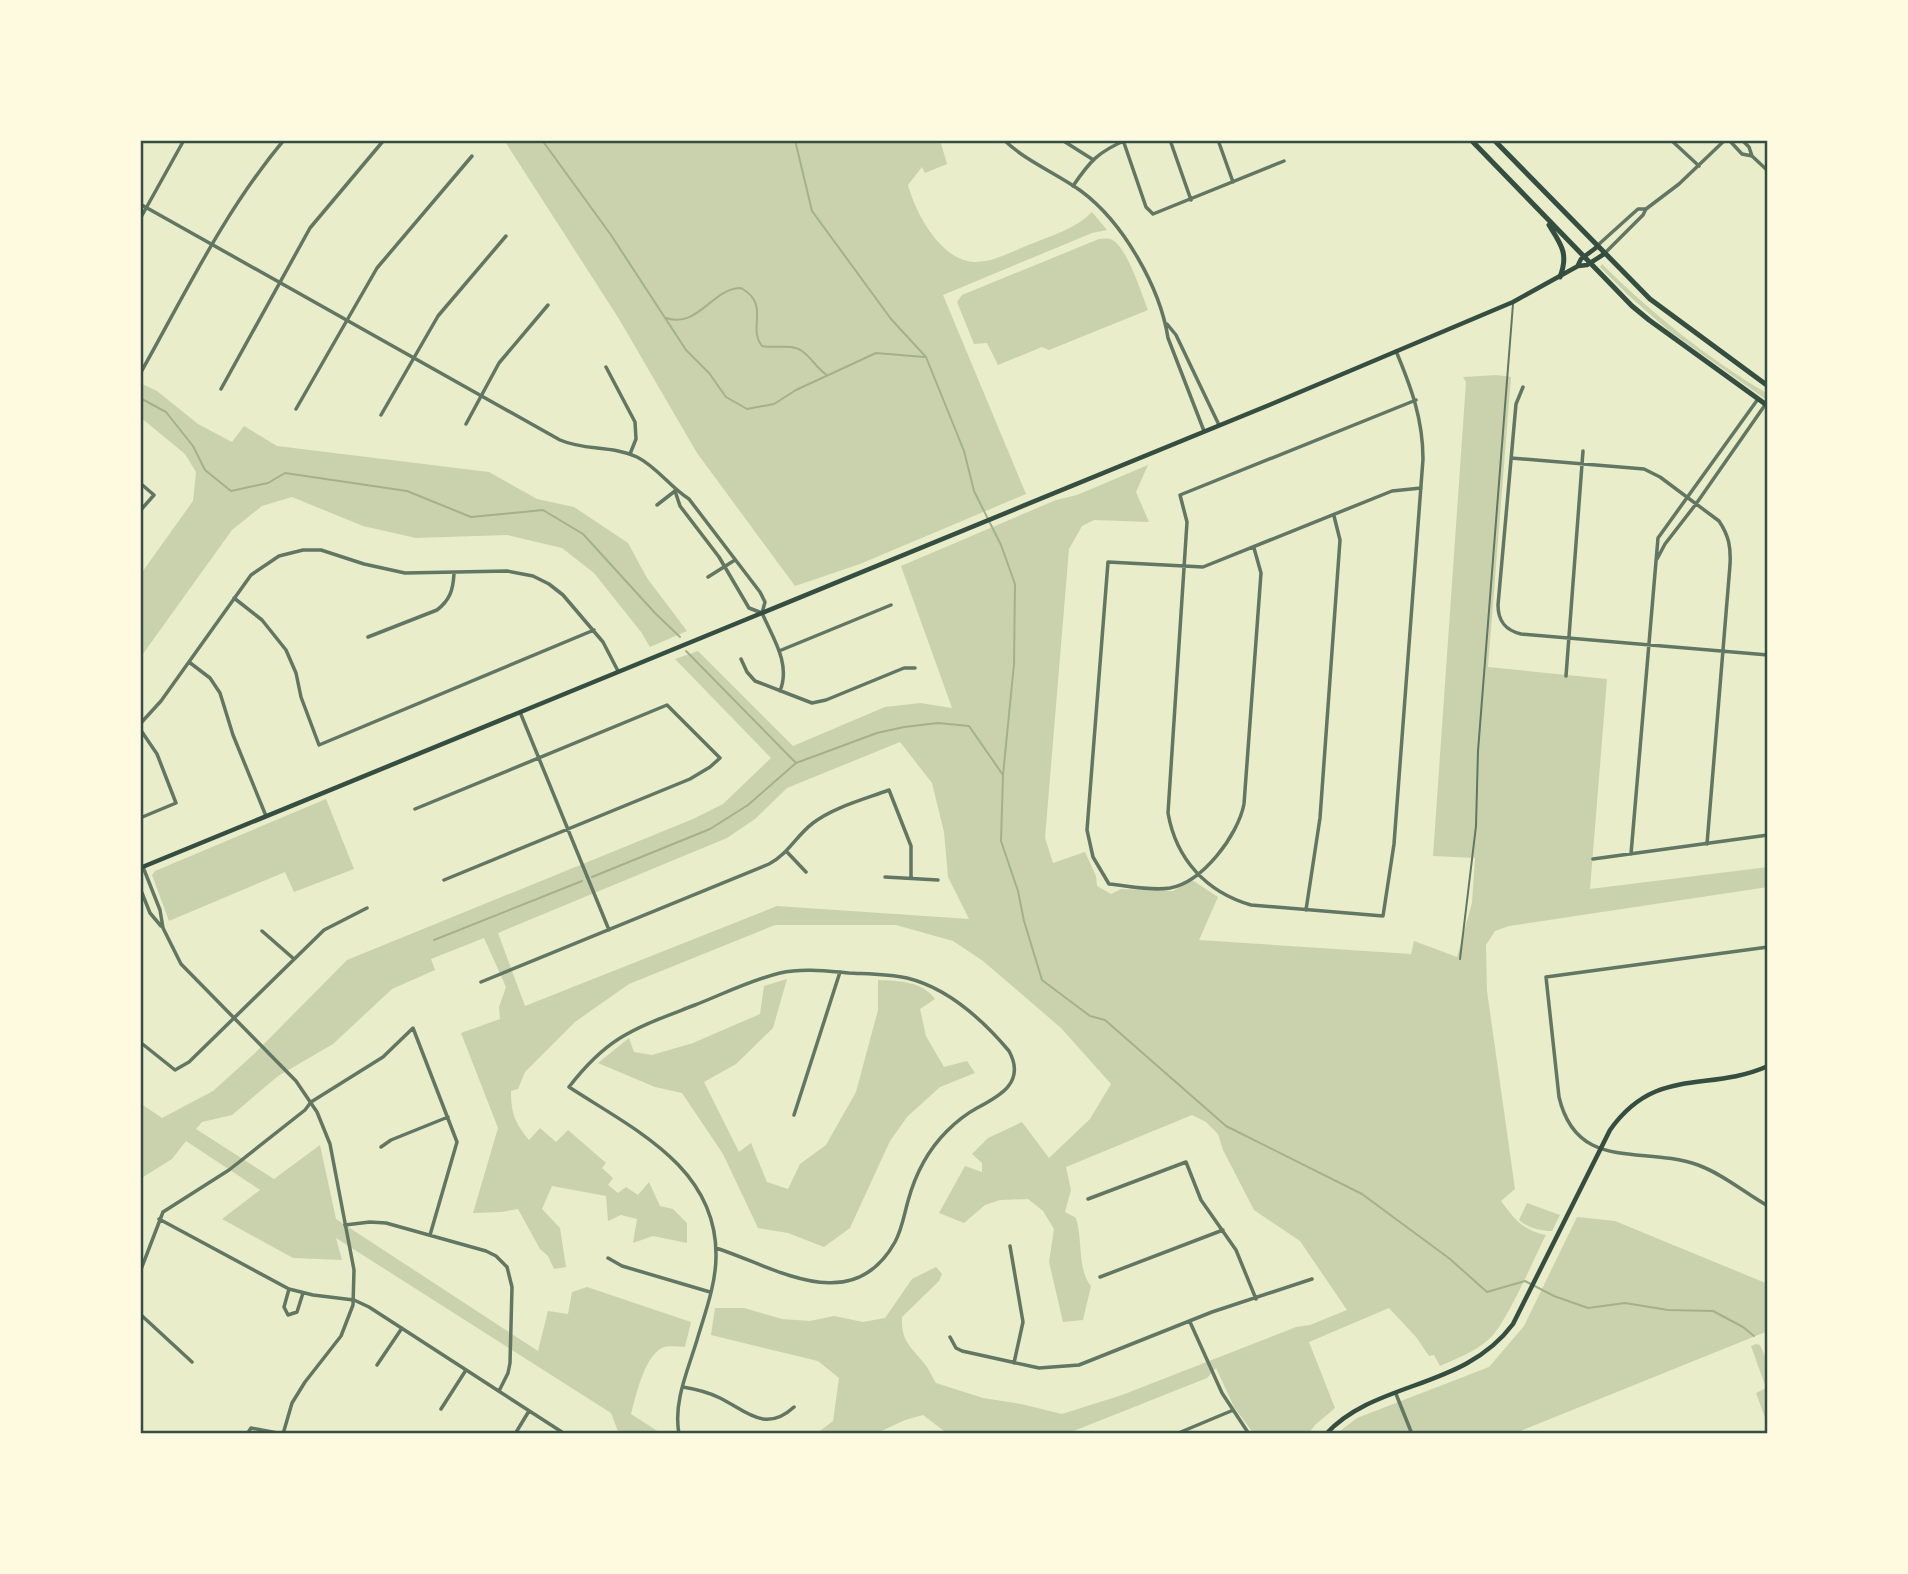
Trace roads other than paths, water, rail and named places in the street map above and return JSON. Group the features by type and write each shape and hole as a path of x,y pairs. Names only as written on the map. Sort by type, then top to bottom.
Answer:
{"main road":[{"path":"1471,140 1649,320 1767,405"},
{"path":"1494,140 1650,299 1768,386"},
{"path":"1542,214 1563,252 1564,265 1560,277"},
{"path":"1578,266 1584,257 1597,247"},
{"path":"141,867 1016,509 1513,302 1604,254"},
{"path":"1326,1434 1349,1415 1463,1367 1482,1356 1506,1334 1555,1242 1599,1149 1623,1114 1649,1094 1669,1086 1744,1074 1768,1066"}],"street":[{"path":"140,219 184,140"},
{"path":"140,373 239,197 284,140"},
{"path":"221,389 310,228 384,140"},
{"path":"1004,140 1034,164 1073,186 1094,202 1120,229 1143,268 1166,323 1168,338 1204,431"},
{"path":"1062,140 1092,159"},
{"path":"1073,186 1092,159 1108,147 1124,140 1148,211 1153,214 1284,161"},
{"path":"1170,140 1191,200"},
{"path":"1218,140 1233,182"},
{"path":"1671,140 1699,166"},
{"path":"1604,254 1646,209 1727,140 1745,155 1752,156"},
{"path":"1739,150 1744,142 1752,156 1768,171"},
{"path":"296,409 377,268 472,156"},
{"path":"140,204 567,443 610,448 630,454 654,469 676,491 689,499 760,592 765,602 762,613 779,651 785,676 780,691"},
{"path":"1597,247 1638,209 1646,209"},
{"path":"380,415 438,316 506,236"},
{"path":"466,424 506,354 548,305"},
{"path":"1166,323 1176,335 1219,425"},
{"path":"1396,351 1416,400 1423,442 1394,844 1383,916 1251,905 1237,901 1218,892 1197,873 1176,843 1167,802 1187,522 1180,495 1416,400"},
{"path":"606,367 635,422 636,439 630,454"},
{"path":"1523,387 1516,404 1498,605 1501,621 1511,631 1521,634 1768,655"},
{"path":"1631,854 1656,561 1661,531 1758,399"},
{"path":"1656,561 1665,544 1767,405"},
{"path":"1566,676 1583,451"},
{"path":"1717,455 1726,462"},
{"path":"1511,458 1648,470 1719,521 1727,532 1730,542 1707,844"},
{"path":"1702,477 1710,484"},
{"path":"140,483 154,495 140,512"},
{"path":"1254,548 1261,573 1244,804 1240,819 1228,842 1182,884 1166,888 1110,884 1090,848 1087,819 1108,562 1203,567 1392,491 1421,488"},
{"path":"657,505 676,491"},
{"path":"676,491 680,506 725,566 749,608 762,613"},
{"path":"1306,910 1318,834 1339,554 1340,533 1334,515"},
{"path":"140,818 176,803 157,754 140,726 161,701 251,575 264,564 287,553 321,550 364,564 405,573 507,571 533,576 563,595 594,630 607,648 618,671"},
{"path":"708,577 735,560"},
{"path":"368,637 437,610 445,604 454,587 454,573"},
{"path":"234,598 262,620 286,650 319,745 594,630"},
{"path":"779,651 891,606"},
{"path":"741,659 751,678 811,703 820,702 904,668 915,668"},
{"path":"189,662 210,678 220,693 233,735 266,817"},
{"path":"415,809 667,705 720,758 697,775 444,880"},
{"path":"520,712 609,930"},
{"path":"481,982 769,864 787,852 805,831 822,818 889,790 911,846 911,878"},
{"path":"1593,859 1768,835"},
{"path":"787,852 806,872"},
{"path":"141,867 160,910 163,928"},
{"path":"885,877 938,880"},
{"path":"140,888 150,913 163,928 188,973 296,1082 311,1102 330,1144 354,1270 354,1300 341,1336 292,1403 283,1434 251,1428 247,1434"},
{"path":"140,1042 175,1070 189,1062 234,1020 261,989 330,926 367,908"},
{"path":"262,931 294,959"},
{"path":"1768,947 1546,977 1561,1104 1575,1132 1599,1149 1700,1165 1768,1206"},
{"path":"679,1434 677,1419 683,1387 714,1279 716,1248 713,1225 702,1196 680,1165 656,1144 569,1087 603,1049 634,1029 780,973 801,970 903,978 925,984 964,1006 1005,1047 1013,1060 1014,1071 1008,1088 964,1116 937,1142 918,1174 899,1234 890,1251 863,1274 834,1283 809,1282 716,1248"},
{"path":"794,1115 840,972"},
{"path":"140,1272 159,1219 169,1207 201,1189 253,1152 305,1110 311,1102 383,1057 413,1028 448,1117 456,1147 430,1235"},
{"path":"381,1147 391,1140 448,1117"},
{"path":"1088,1199 1186,1162 1201,1200 1236,1250 1256,1299"},
{"path":"159,1219 289,1289 354,1300 369,1307 565,1434"},
{"path":"345,1226 378,1222 496,1256 510,1274 512,1287 510,1363 499,1391"},
{"path":"1100,1277 1223,1230"},
{"path":"1010,1246 1023,1322 1014,1363"},
{"path":"608,1258 622,1266 710,1292"},
{"path":"950,1337 953,1345 962,1350 1014,1363 1039,1368 1079,1365 1221,1309 1312,1279"},
{"path":"289,1289 284,1307 288,1315 297,1312 303,1293"},
{"path":"140,1314 191,1362"},
{"path":"1190,1322 1231,1411 1249,1434"},
{"path":"377,1365 402,1328"},
{"path":"441,1409 466,1370"},
{"path":"683,1387 718,1396 756,1418 782,1416 794,1407"},
{"path":"1396,1394 1412,1434"},
{"path":"514,1434 529,1411"},
{"path":"1176,1434 1190,1432 1231,1411"}],"lane":[{"path":"1460,959 1476,826 1478,751 1513,302"}],"waterway":[{"path":"542,140 611,235 686,350 709,373 726,397 747,409 774,404 796,390 876,353 924,357"},
{"path":"795,140 812,211 891,319 926,357 964,451 974,491 1001,545 1015,584 1014,664 1003,775 1001,841 1018,891 1042,980 1090,1016 1105,1020 1226,1126 1362,1194 1450,1259 1487,1292 1525,1281 1554,1296 1588,1308 1625,1303 1668,1310 1713,1311 1754,1336"},
{"path":"666,318 687,318 722,294 741,288 755,302 758,339 762,346 798,349 827,375"},
{"path":"140,398 166,412 193,446 205,470 231,491 268,483 285,473 407,491 471,517 543,510 583,534 680,637"},
{"path":"686,651 796,763"},
{"path":"592,877 710,829 748,805 796,763 877,733 938,723 969,726 1003,775"},
{"path":"434,940 582,881"}]}
